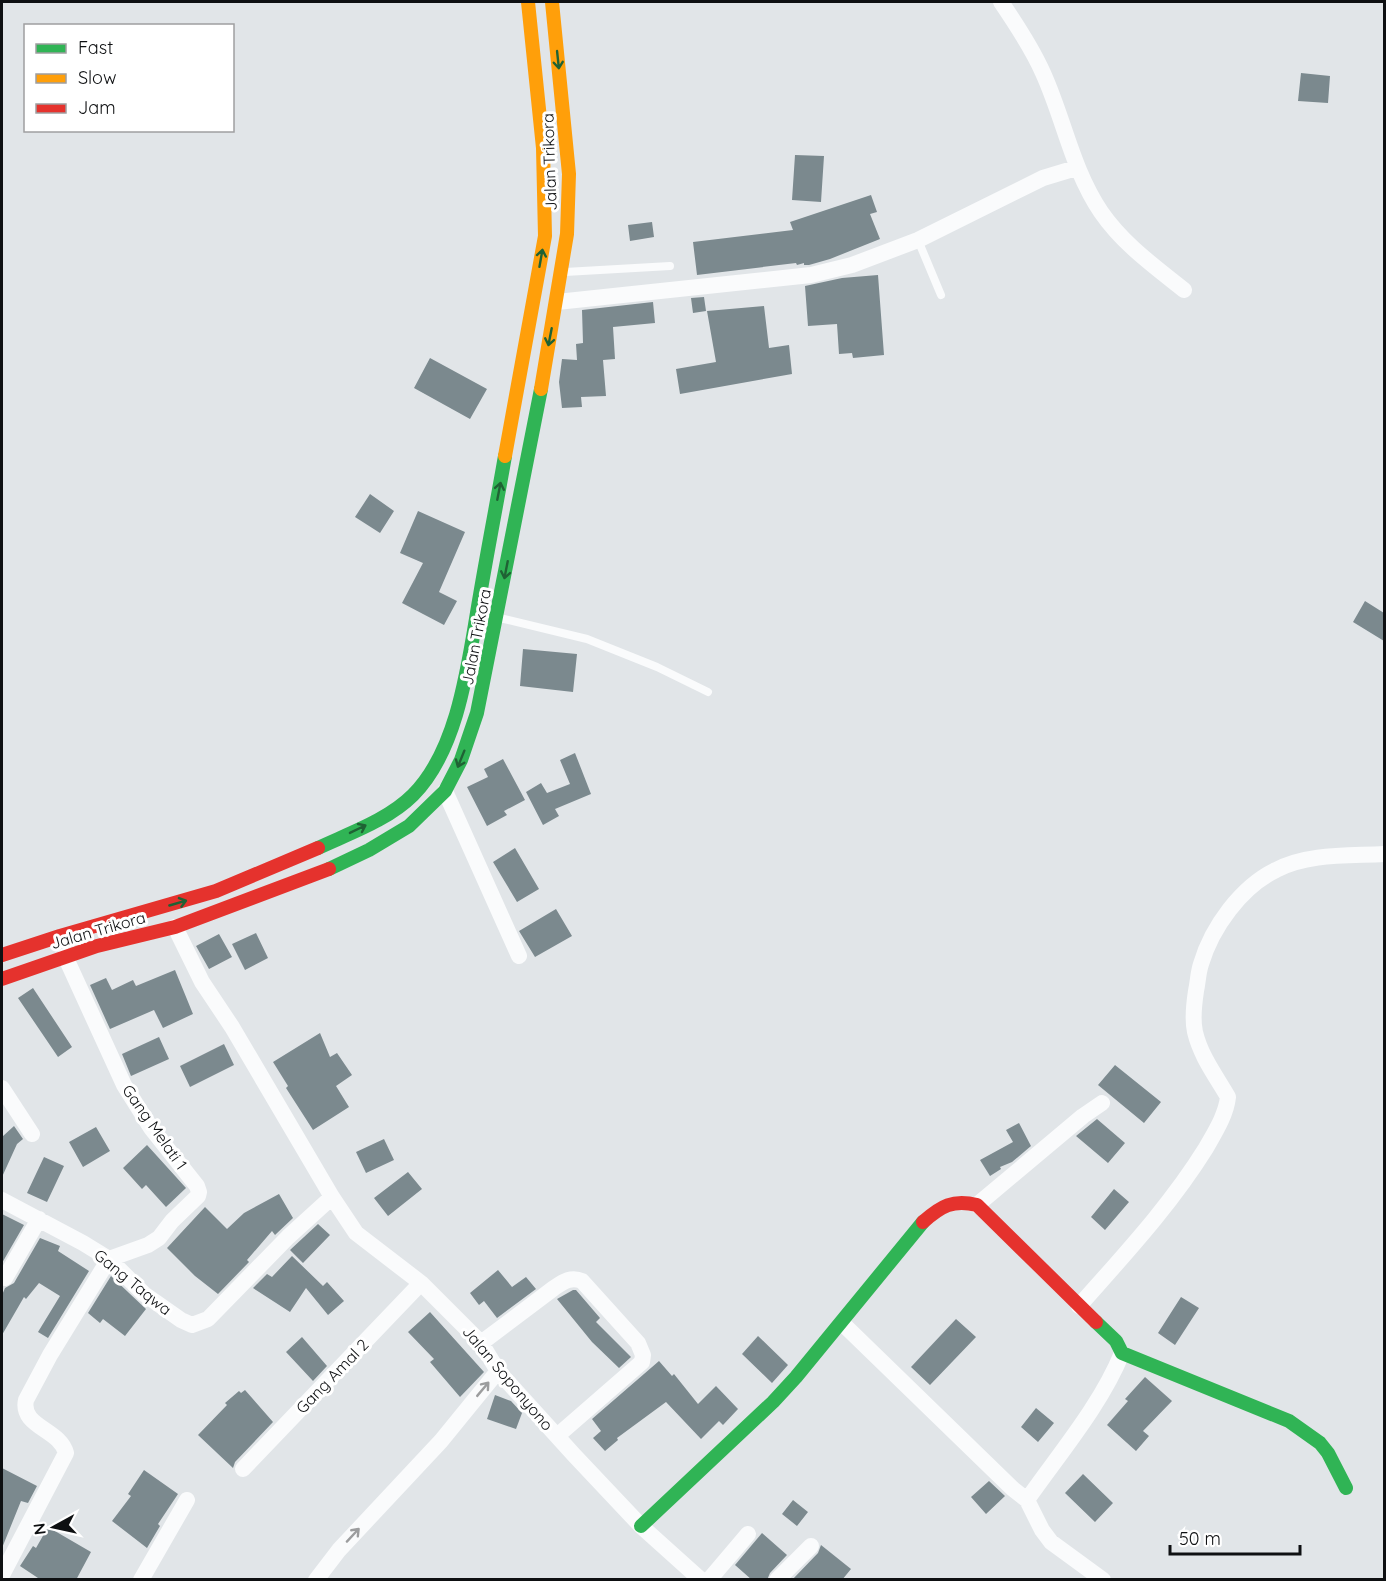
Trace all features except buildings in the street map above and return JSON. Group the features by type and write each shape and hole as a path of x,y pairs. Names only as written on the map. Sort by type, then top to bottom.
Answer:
{"main road":[{"name":"Jalan Trikora","path":"2,955 80,929 164,907 240,883 282,866 373,822 399,806 419,788 434,766 447,740 458,706 469,656 545,236 547,201 545,159 528,2"},
{"name":"Jalan Trikora","path":"2,979 65,956 175,927 314,876 369,850 409,826 445,791 461,760 477,713 557,303 567,234 569,174 552,2"},
{"path":"490,538 511,544"},
{"path":"641,1526 773,1402 843,1323 865,1292 921,1224 948,1202 964,1201 977,1205 1116,1341 1122,1353 1288,1421 1320,1443 1328,1453 1346,1488"}],"street":[{"path":"1001,2 1042,71 1062,121 1076,168 1101,212 1131,248 1184,290"},
{"path":"557,303 812,275 852,265 918,240 1043,178 1076,168"},
{"path":"445,791 519,956"},
{"path":"1079,1306 1167,1206 1209,1143 1227,1105 1228,1097 1201,1053 1195,1030 1195,997 1200,966 1218,927 1236,902 1255,884 1277,869 1305,860 1384,854"},
{"name":"Jalan Soponyono","path":"175,927 202,982 232,1027 332,1197 356,1233 421,1283 481,1343 498,1371 557,1436 641,1526 701,1580"},
{"name":"Gang Melati 1","path":"65,956 124,1085 151,1128 197,1186 199,1192 198,1196 172,1221 159,1238 140,1250 110,1259"},
{"path":"2,1088 32,1134"},
{"path":"977,1205 1101,1103"},
{"name":"Gang Taqwa","path":"2,1200 110,1259 144,1294 192,1325 207,1320 288,1237 332,1197"},
{"path":"5,1278 39,1219"},
{"path":"2,1575 66,1453 59,1440 29,1418 24,1407 26,1400 50,1355 110,1259"},
{"path":"481,1343 554,1288 566,1280 576,1278 582,1281 638,1343 643,1355 642,1362 557,1436"},
{"name":"Gang Amal 2","path":"243,1469 421,1283"},
{"path":"843,1323 991,1469 1027,1500 1042,1530 1051,1542 1103,1580"},
{"path":"1027,1500 1076,1432 1115,1369 1122,1353"},
{"path":"316,1580 339,1550 441,1441 498,1371"},
{"path":"141,1580 187,1500"},
{"path":"709,1580 748,1534"},
{"path":"777,1580 811,1546"}],"lane":[{"path":"918,240 941,296"},
{"path":"561,272 670,267"},
{"path":"497,617 587,639 657,667 708,692"}],"traffic: fast":[{"path":"329,869 369,850 409,826 445,791 461,760 477,713 541,389"},
{"path":"318,848 368,825 403,804 429,775 442,753 460,701 466,673 505,456"},
{"path":"641,1526 773,1402 923,1222"},
{"path":"1096,1322 1116,1341 1122,1353 1289,1421 1320,1443 1328,1453 1346,1488"}],"traffic: slow":[{"path":"505,456 545,236 543,148 528,2"},
{"path":"541,389 567,234 569,174 552,2"}],"traffic: jam":[{"path":"2,955 216,891 318,848"},
{"path":"2,979 97,946 175,927 329,869"},
{"path":"923,1222 948,1205 961,1203 977,1205 1096,1322"}]}
